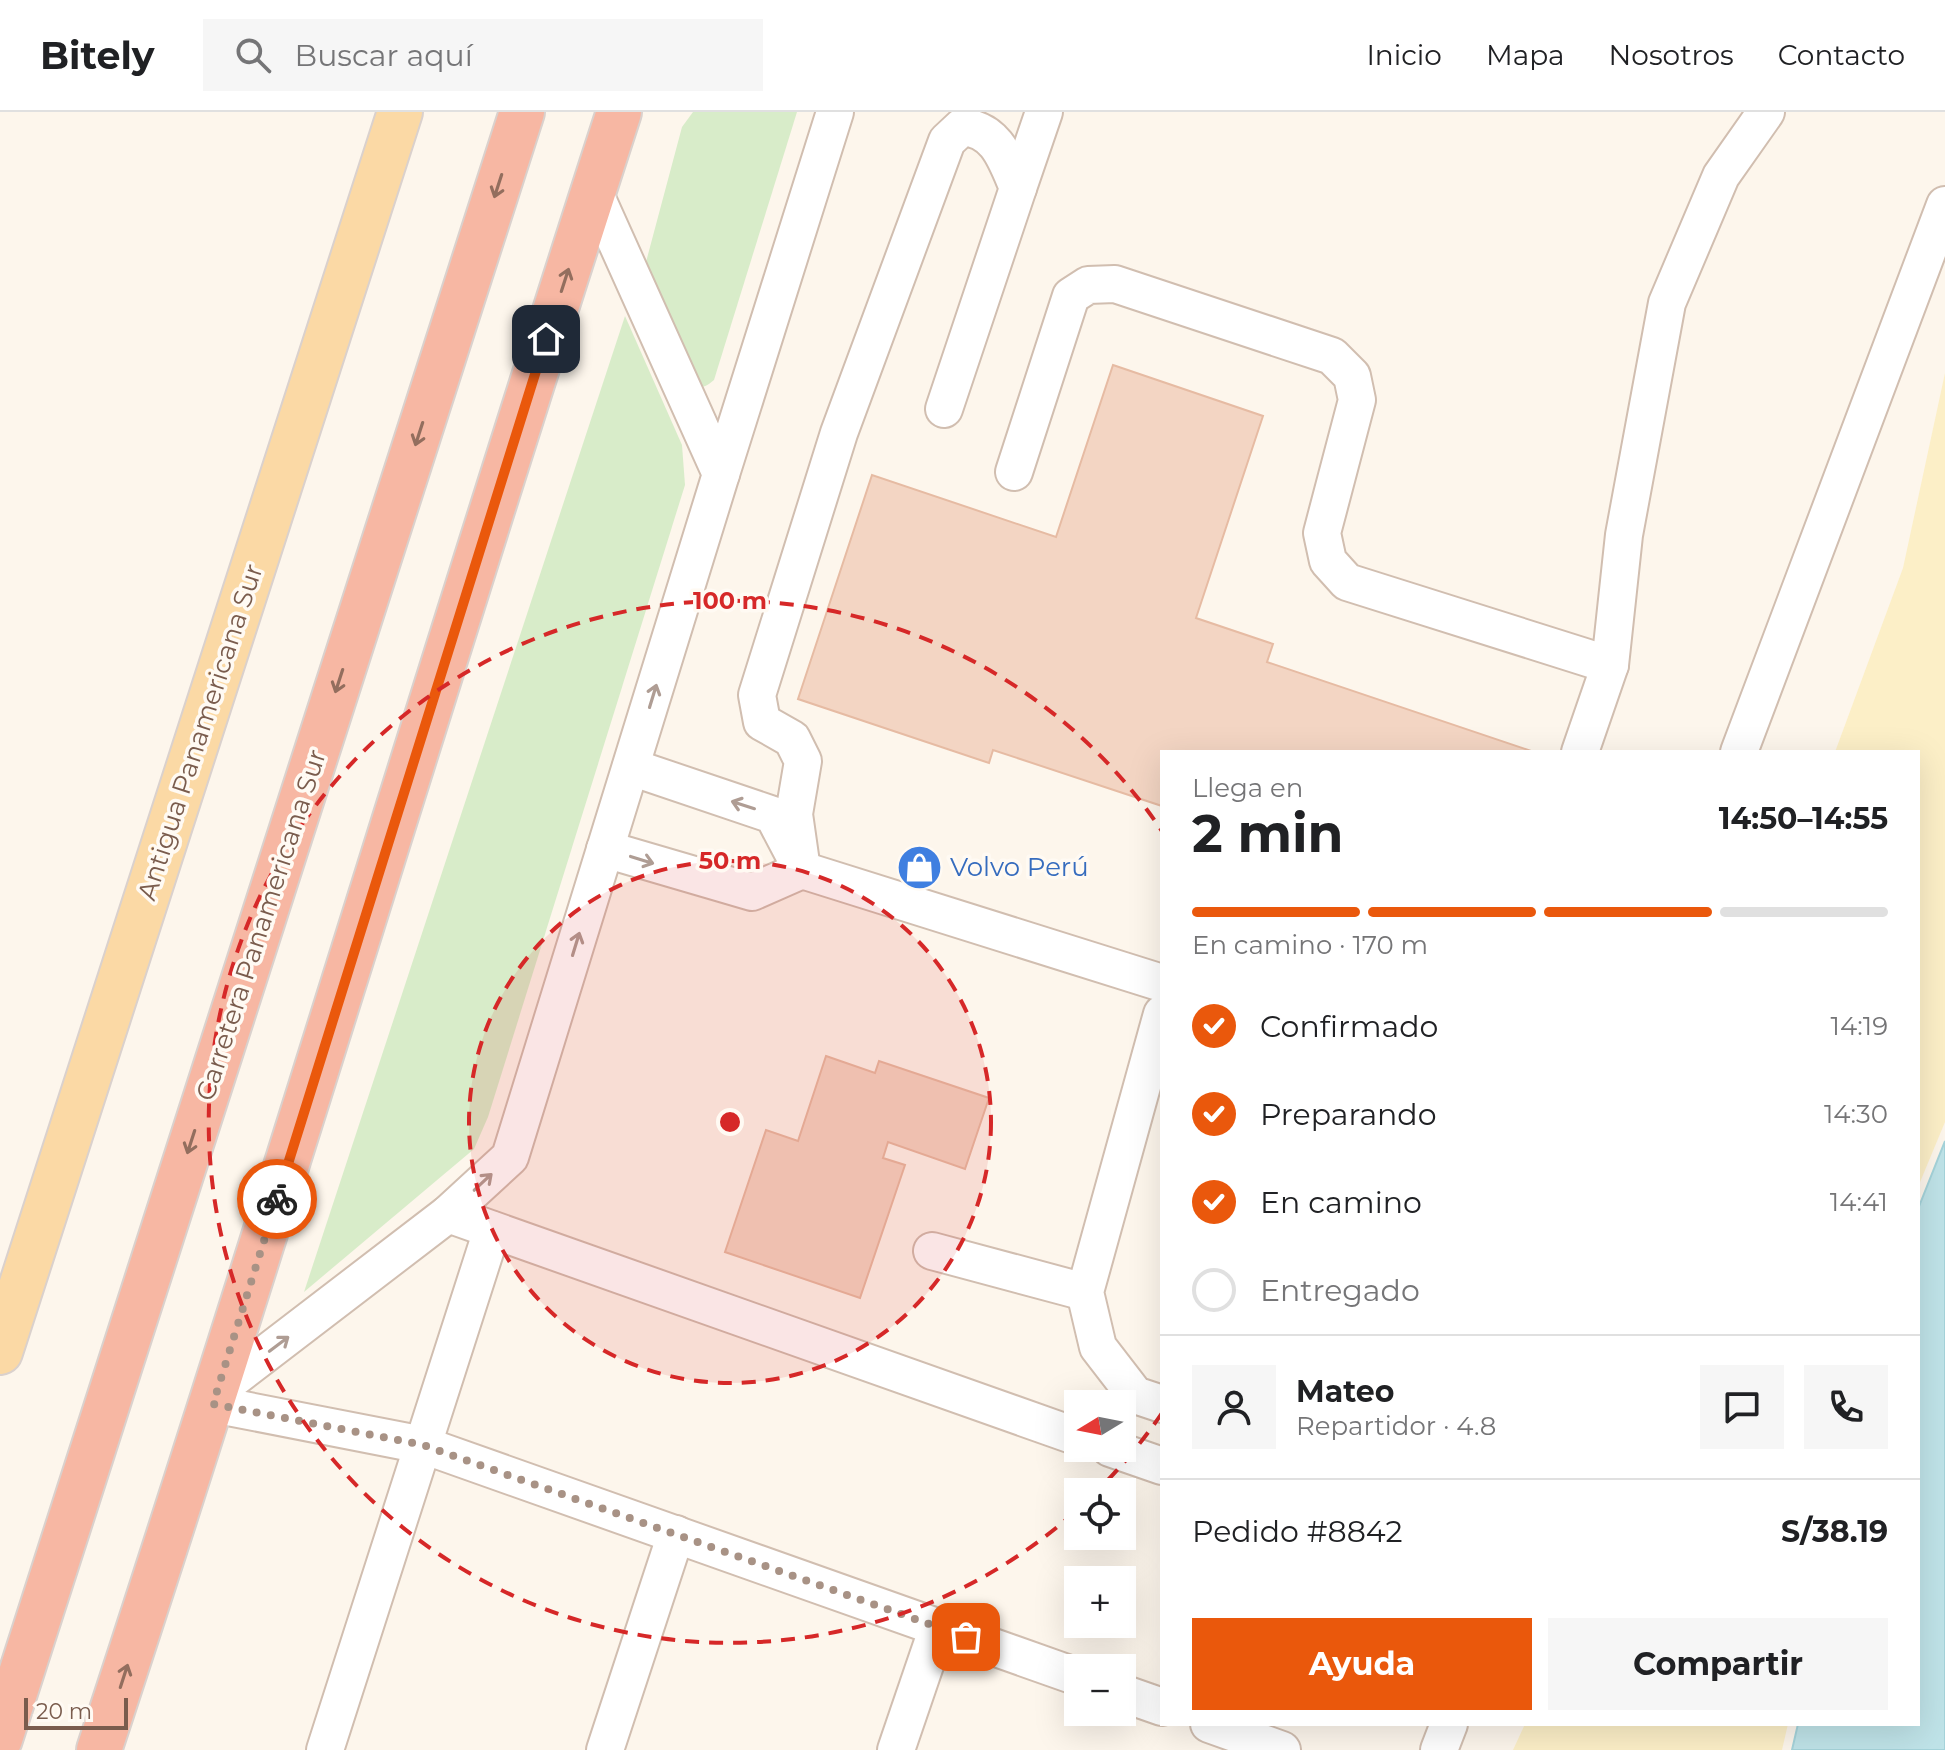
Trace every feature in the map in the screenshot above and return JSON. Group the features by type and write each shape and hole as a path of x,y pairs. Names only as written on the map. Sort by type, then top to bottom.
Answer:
{"highway":[{"name":"Carretera Panamericana Sur","path":"0,1739 522,112"},
{"path":"99,1750 215,1397 479,548 619,112"}],"main road":[{"name":"Antigua Panamericana Sur","path":"0,1352 400,112"}],"street":[{"path":"215,1397 448,1214 510,1157 835,112"},
{"path":"944,409 1044,112"},
{"path":"1581,750 1610,665 1624,535 1667,303 1721,176 1766,112"},
{"path":"802,870 794,814 803,761 792,739 762,722 757,695 839,433 947,141 962,127 977,120 1006,161 1018,188"},
{"path":"593,190 721,474"},
{"path":"1740,750 1945,205"},
{"path":"1014,472 1071,296 1088,285 1115,284 1332,356 1352,376 1357,400 1322,533 1328,561 1347,582 1610,665"},
{"path":"631,767 773,815 802,870"},
{"path":"605,849 752,892 802,870 1160,982"},
{"path":"1160,1021 1085,1292 1098,1347 1135,1395 1160,1403"},
{"path":"448,1214 1064,1432"},
{"path":"325,1750 492,1230"},
{"path":"932,1251 1085,1292"},
{"path":"215,1397 423,1445 1064,1672"},
{"path":"1136,1457 1160,1465"},
{"path":"605,1750 676,1534"},
{"path":"896,1750 938,1627"},
{"path":"1136,1698 1160,1706"},
{"path":"1215,1726 1282,1750"},
{"path":"1439,1750 1448,1726"}],"green space":[{"path":"693,112 797,112 714,380 701,387 692,385 646,262 682,127"},
{"path":"625,316 682,445 685,485 488,1117 474,1149 304,1292"}],"sand":[{"path":"1945,373 1945,1122 1920,1182 1920,750 1836,750 1903,568"},
{"path":"1524,1726 1788,1726 1782,1750 1513,1750"}],"water":[{"path":"1945,1141 1945,1750 1792,1750 1798,1726 1920,1726 1920,1204"}],"building":[{"path":"1113,365 1263,416 1196,618 1273,644 1267,662 1528,750 1160,750 1160,805 993,750 989,763 798,699 872,475 1056,537"},
{"path":"826,1056 875,1073 879,1061 989,1098 965,1169 888,1142 883,1158 905,1165 860,1298 725,1252 766,1130 798,1141"}],"way so far":[{"path":"277,1199 213,1404 423,1445 966,1637"}],"place":[{"name":"Volvo Perú","path":"919,867"}],"route":[{"path":"277,1199 546,339"}]}
